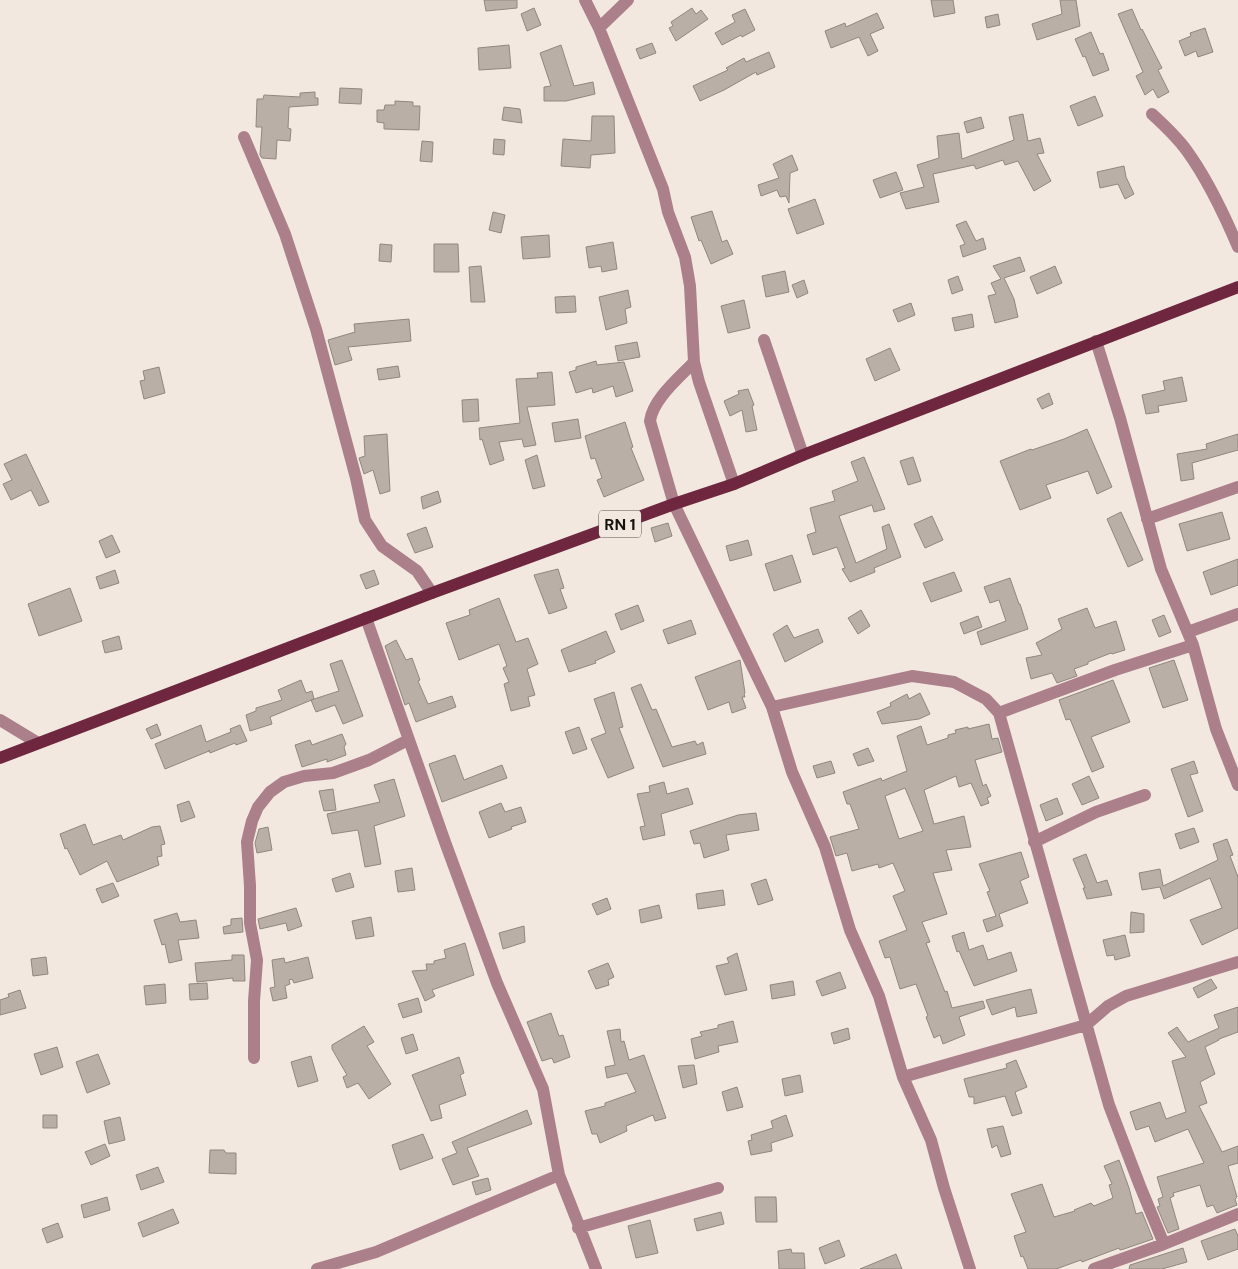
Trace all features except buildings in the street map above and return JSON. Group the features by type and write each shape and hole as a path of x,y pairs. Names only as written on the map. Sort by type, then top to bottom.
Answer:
{"main road":[{"name":"RN 1","path":"0,758 432,593 674,504 734,484 803,455 1238,287"}],"street":[{"path":"585,0 599,28 663,189 668,212 685,257 690,286 694,362 705,401 734,484"},
{"path":"599,28 628,0"},
{"path":"1152,114 1174,134 1187,150 1210,187 1238,247"},
{"path":"244,137 285,234 316,328 354,470 365,520 382,546 417,571 432,593"},
{"path":"764,340 803,455"},
{"path":"1096,341 1120,418 1161,569 1193,645 1216,729 1238,785"},
{"path":"694,362 651,412 650,422 674,504 772,707 792,772 825,846 850,930 879,996 903,1077 931,1140 970,1269"},
{"path":"1147,519 1238,487"},
{"path":"1188,632 1238,614"},
{"path":"366,618 408,740 497,983 543,1089 559,1175 578,1228 596,1269"},
{"path":"998,714 1115,670 1193,645"},
{"path":"772,707 912,676 954,682 986,699 998,714 1109,1104 1164,1244"},
{"path":"0,720 38,743"},
{"path":"254,1058 254,1001 258,960 250,923 247,842 252,821 258,807 270,792 284,782 304,776 333,773 369,760 408,740"},
{"path":"1034,842 1096,812 1145,795"},
{"path":"903,1077 1086,1025 1108,1006 1126,996 1238,962"},
{"path":"317,1269 376,1252 559,1175"},
{"path":"578,1228 718,1188"},
{"path":"1094,1269 1164,1244 1238,1214"}]}
